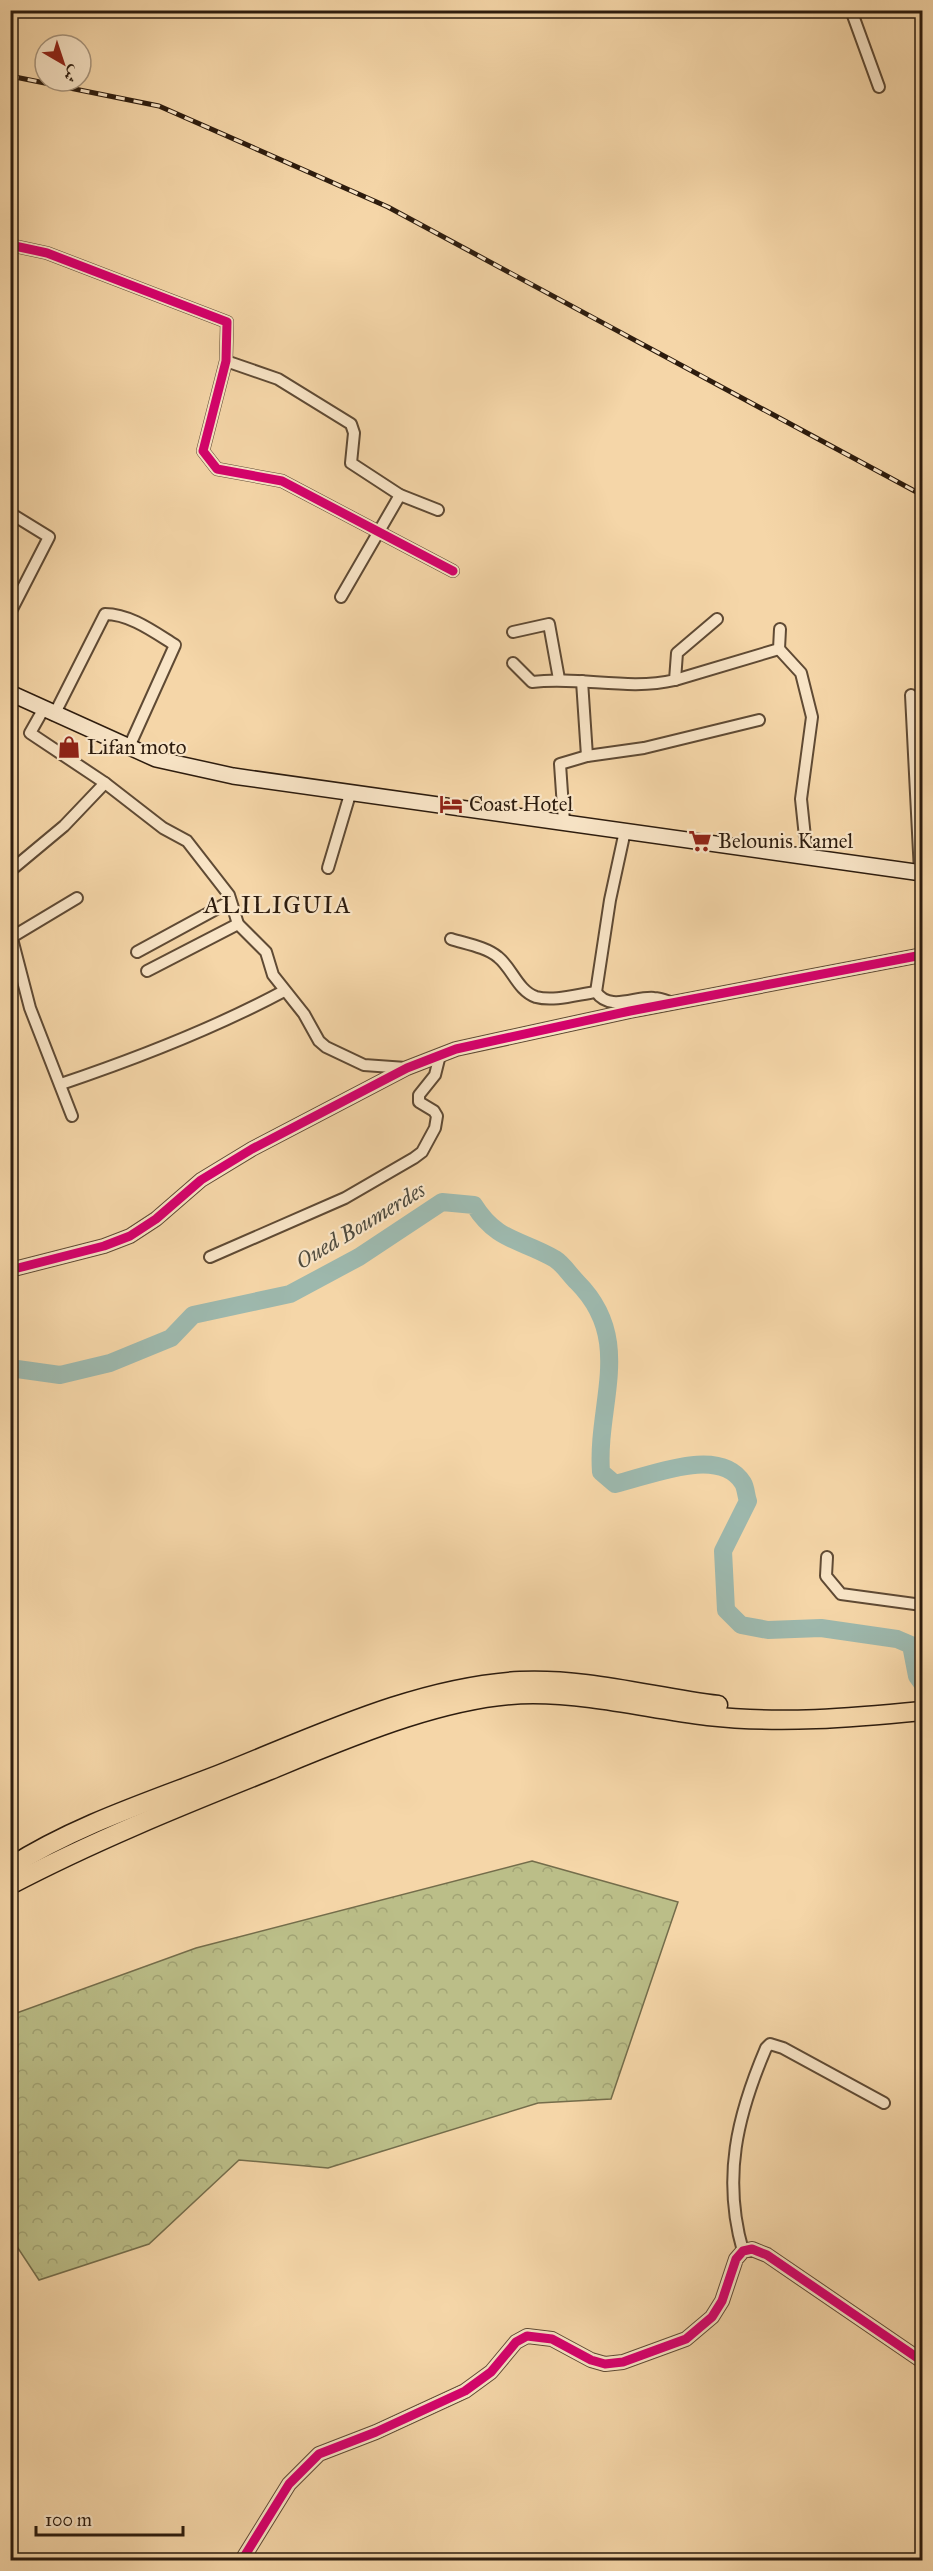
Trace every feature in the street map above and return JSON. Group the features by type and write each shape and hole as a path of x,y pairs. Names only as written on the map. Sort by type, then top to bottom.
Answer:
{"highway":[{"path":"10,1867 72,1834 211,1777 373,1714 462,1689 522,1681 590,1683 708,1704 760,1708 921,1706"},
{"path":"10,1885 80,1850 333,1744 424,1713 487,1699 531,1694 579,1697 708,1716 780,1721 854,1718 921,1706"}],"main road":[{"path":"10,693 156,759 233,776 921,872"}],"street":[{"path":"850,10 879,87"},
{"path":"10,245 47,253 227,322 226,361 203,452 217,469 282,481 453,571"},
{"path":"226,361 278,380 351,424 354,433 351,463 400,495 438,510"},
{"path":"341,597 400,495"},
{"path":"10,513 49,537 10,613"},
{"path":"129,747 175,645 138,622 115,614 105,614 49,712 30,733 105,783 163,828 187,841 229,895 229,902 237,924 266,952 273,975 304,1014 319,1041 326,1047 364,1065 407,1068"},
{"path":"675,680 677,653 717,619"},
{"path":"513,632 549,624 559,678"},
{"path":"780,629 779,649 801,673 812,717 801,799 807,856"},
{"path":"513,663 532,682 559,678 651,685 779,649"},
{"path":"582,681 587,756"},
{"path":"911,695 915,736 915,820 921,872"},
{"path":"564,822 560,764 587,756 644,748 759,720"},
{"path":"10,871 64,826 105,783"},
{"path":"328,868 351,791"},
{"path":"625,831 610,900 596,992 602,999 611,1002 652,997 675,1003"},
{"path":"72,1116 30,1008 11,934 77,898"},
{"path":"137,952 229,902"},
{"path":"147,971 237,924"},
{"path":"451,939 482,948 499,957 525,990 534,996 544,998 596,992"},
{"path":"10,1270 104,1246 130,1236 156,1219 201,1180 252,1149 407,1068 440,1055 507,1037 922,955"},
{"path":"61,1084 146,1056 227,1022 284,991"},
{"path":"210,1257 345,1198 422,1152 435,1128 437,1116 434,1110 419,1102 419,1095 435,1075 440,1055"},
{"path":"827,1557 826,1576 841,1594 922,1605"},
{"path":"743,2251 736,2225 732,2162 741,2119 765,2048 770,2044 783,2048 884,2103"},
{"path":"242,2560 290,2484 319,2454 376,2432 465,2391 491,2372 516,2342 527,2336 552,2338 591,2360 605,2364 623,2362 647,2355 686,2339 712,2317 722,2301 736,2259 743,2251 752,2249 768,2254 922,2361"}],"green space":[{"path":"532,1861 678,1902 611,2099 538,2103 328,2168 239,2160 149,2244 39,2280 14,2242 11,2244 11,2015 196,1948"}],"waterway":[{"name":"Oued Boumerdes","path":"10,1368 60,1375 110,1363 171,1338 193,1315 290,1294 359,1257 442,1202 474,1205 483,1217 501,1233 558,1261 594,1304 605,1326 609,1349 609,1373 601,1446 601,1472 615,1484 684,1466 718,1466 732,1472 743,1483 748,1501 723,1551 726,1610 741,1625 768,1630 821,1628 897,1639 911,1645 917,1676 922,1683"}],"railway":[{"path":"10,76 159,106 388,207 922,495"}],"cycle path":[{"path":"10,245 47,253 227,322 226,361 203,451 217,469 282,481 453,571"},
{"path":"10,1270 104,1246 130,1236 156,1219 201,1180 252,1149 407,1068 456,1049 630,1011 922,955"},
{"path":"242,2560 289,2484 319,2454 376,2432 465,2391 491,2372 516,2342 527,2336 552,2339 591,2360 605,2364 623,2362 686,2339 712,2317 722,2301 736,2259 743,2251 752,2249 767,2255 922,2361"}],"place":[{"name":"Lifan moto","path":"69,747"},
{"name":"Coast Hotel","path":"451,804"},
{"name":"Belounis Kamel","path":"700,841"}],"district":[{"name":"ALILIGUIA","path":"278,905"}]}
